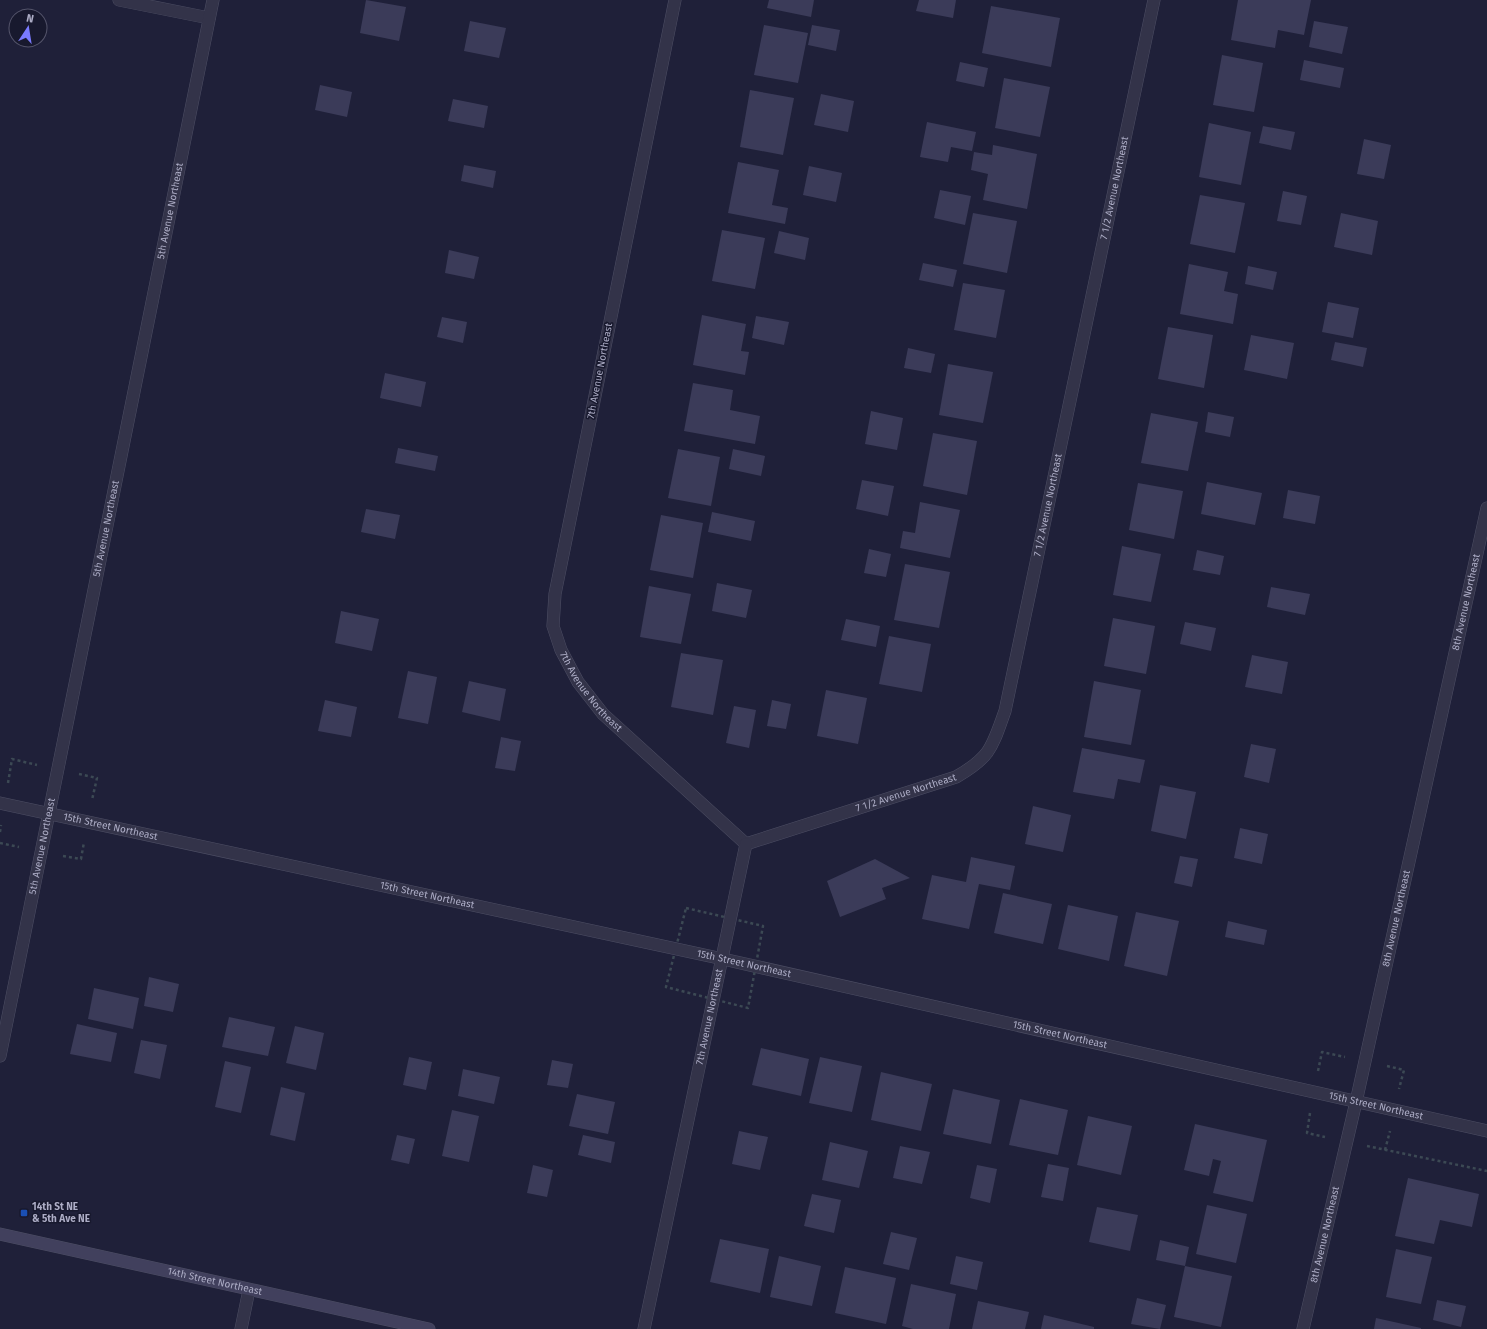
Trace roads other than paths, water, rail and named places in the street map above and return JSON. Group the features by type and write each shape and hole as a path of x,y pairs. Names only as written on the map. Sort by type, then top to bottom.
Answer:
{"main road":[{"name":"14th Street Northeast","path":"0,1234 429,1329"}],"street":[{"path":"119,0 209,18"},
{"name":"5th Avenue Northeast","path":"0,1056 213,0"},
{"name":"7th Avenue Northeast","path":"644,1329 746,844 603,714 578,682 561,650 553,626 555,594 675,0"},
{"name":"7 1/2 Avenue Northeast","path":"746,844 956,777 977,765 993,746 1005,711 1154,0"},
{"name":"8th Avenue Northeast","path":"1303,1329 1356,1102 1487,508"},
{"name":"15th Street Northeast","path":"0,804 723,959 1487,1131"},
{"path":"241,1329 249,1290"}],"place":[{"name":"14th St NE & 5th Ave NE","path":"24,1213"}]}
